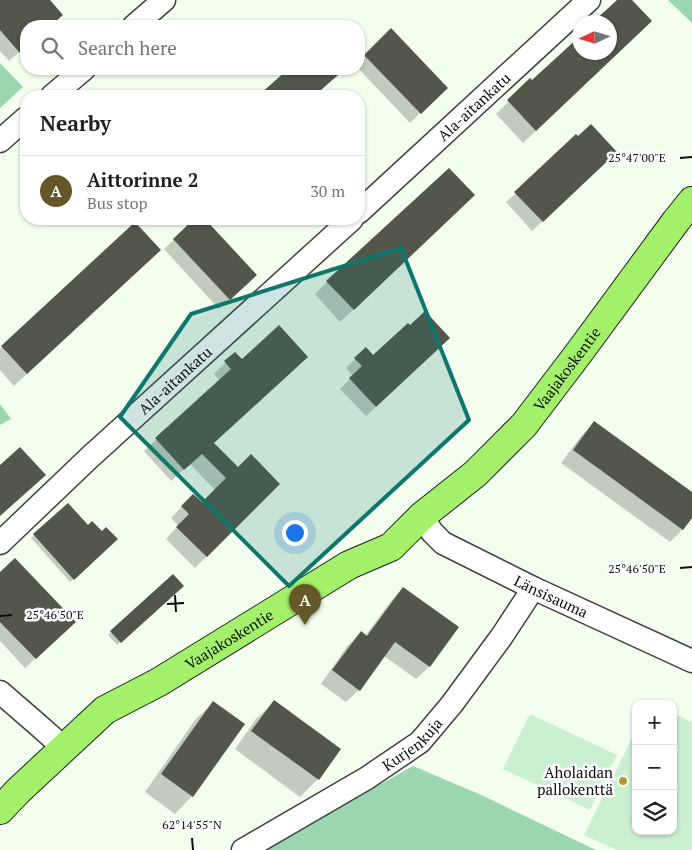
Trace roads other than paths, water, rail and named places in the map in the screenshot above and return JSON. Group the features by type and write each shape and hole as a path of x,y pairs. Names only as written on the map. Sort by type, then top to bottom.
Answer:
{"main road":[{"name":"Vaajakoskentie","path":"0,810 64,748 115,724 159,682 349,564 381,532 422,516 475,474 524,425 692,201"}],"street":[{"path":"141,20 164,0"},
{"name":"Ala-aitankatu","path":"365,206 589,0"},
{"path":"59,90 77,75"},
{"path":"0,141 20,123"},
{"name":"Ala-aitankatu","path":"0,543 89,458 345,225"},
{"name":"Länsisauma","path":"422,516 432,532 443,544 533,588 692,661"},
{"name":"Kurjenkuja","path":"243,850 367,778 420,742 452,704 502,636 533,588"},
{"path":"0,692 64,748"}],"place":[{"name":"Aittorinne 2","path":"305,625"},
{"name":"Aholaidan pallokenttä","path":"623,781"}]}
